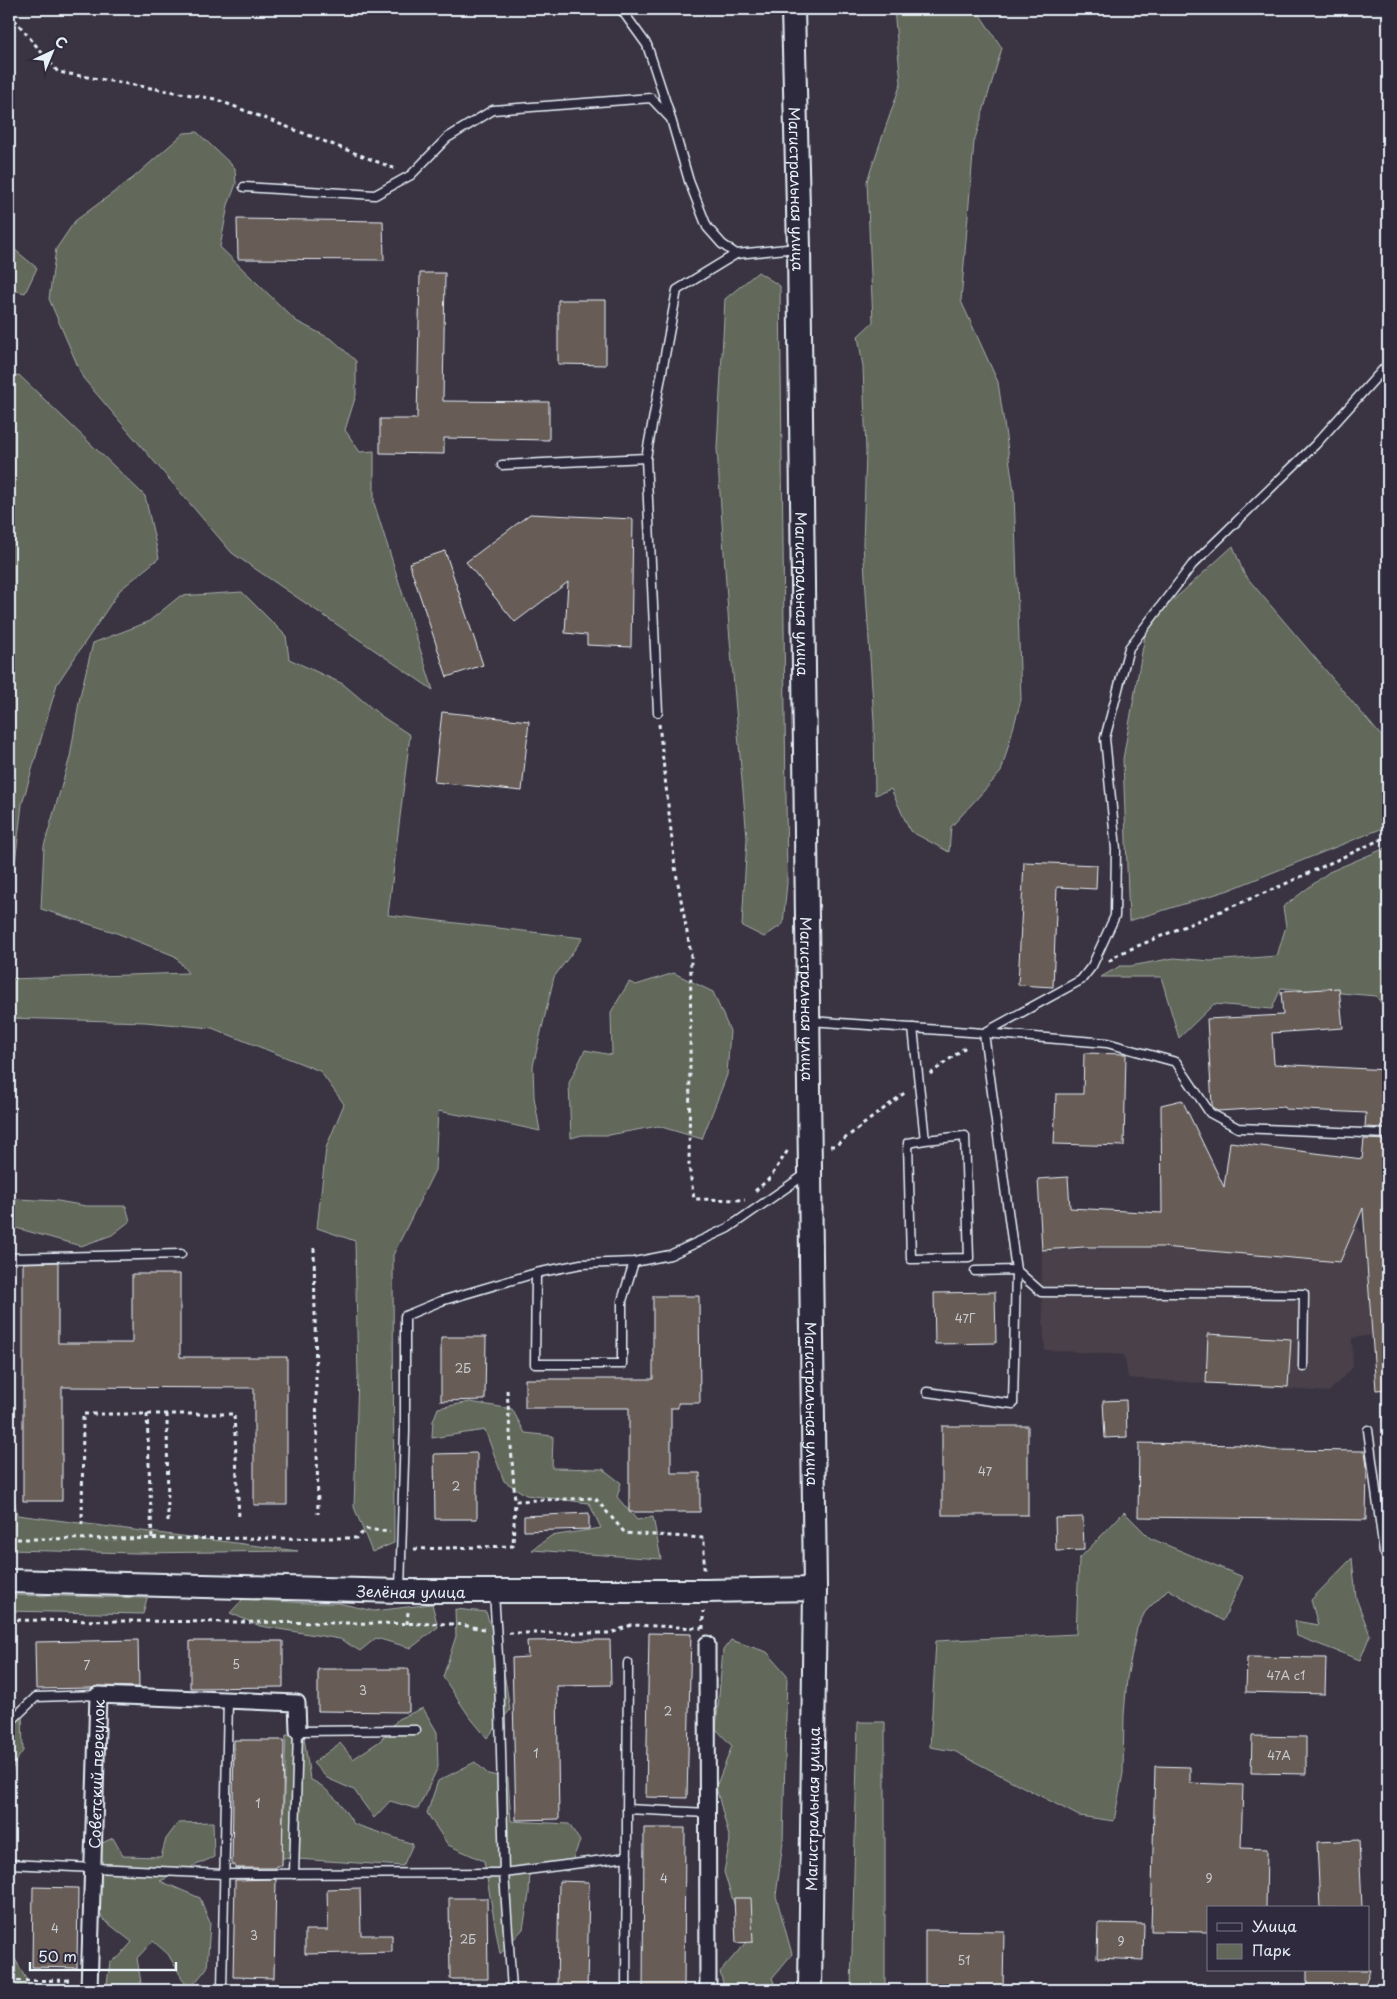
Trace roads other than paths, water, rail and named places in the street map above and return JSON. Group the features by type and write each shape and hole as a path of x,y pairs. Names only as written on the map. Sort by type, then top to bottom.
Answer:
{"main road":[{"name":"Магистральная улица","path":"793,9 799,248 815,1588 810,1990"},
{"name":"Зелёная улица","path":"9,1581 400,1591 705,1591 815,1588"}],"street":[{"path":"707,1644 708,1990"},
{"name":"Советский переулок","path":"90,1985 98,1695 297,1703 298,1731"}],"lane":[{"path":"621,9 647,44 689,181 707,227 722,244 736,254"},
{"path":"244,187 375,194 412,175 447,138 494,110 651,98 671,119"},
{"path":"658,712 646,458 676,290 736,254 799,248"},
{"path":"984,1034 1082,980 1092,966 1115,916 1116,849 1104,738 1129,648 1192,565 1315,445 1388,364"},
{"path":"502,465 646,458"},
{"path":"808,1020 1107,1043 1176,1062 1210,1113 1238,1128 1388,1134"},
{"path":"913,1028 925,1140"},
{"path":"927,1392 1013,1404 1016,1270 984,1034"},
{"path":"964,1136 969,1258 911,1259 908,1143 925,1140 964,1136"},
{"path":"400,1591 406,1431 405,1316 441,1301 536,1273 581,1264 634,1262 670,1254 728,1228 810,1172"},
{"path":"9,1258 181,1254"},
{"path":"536,1273 535,1364 622,1364 622,1301 634,1262"},
{"path":"975,1271 1016,1270 1041,1292 1304,1294 1303,1366"},
{"path":"1368,1430 1384,1552 1388,1559"},
{"path":"494,1591 499,1671 504,1873 512,1990"},
{"path":"626,1990 628,1663"},
{"path":"9,1723 36,1697 98,1695"},
{"path":"222,1990 228,1699"},
{"path":"294,1874 298,1731 416,1730"},
{"path":"627,1809 708,1813"},
{"path":"9,1864 224,1874 504,1873 627,1858"}]}
